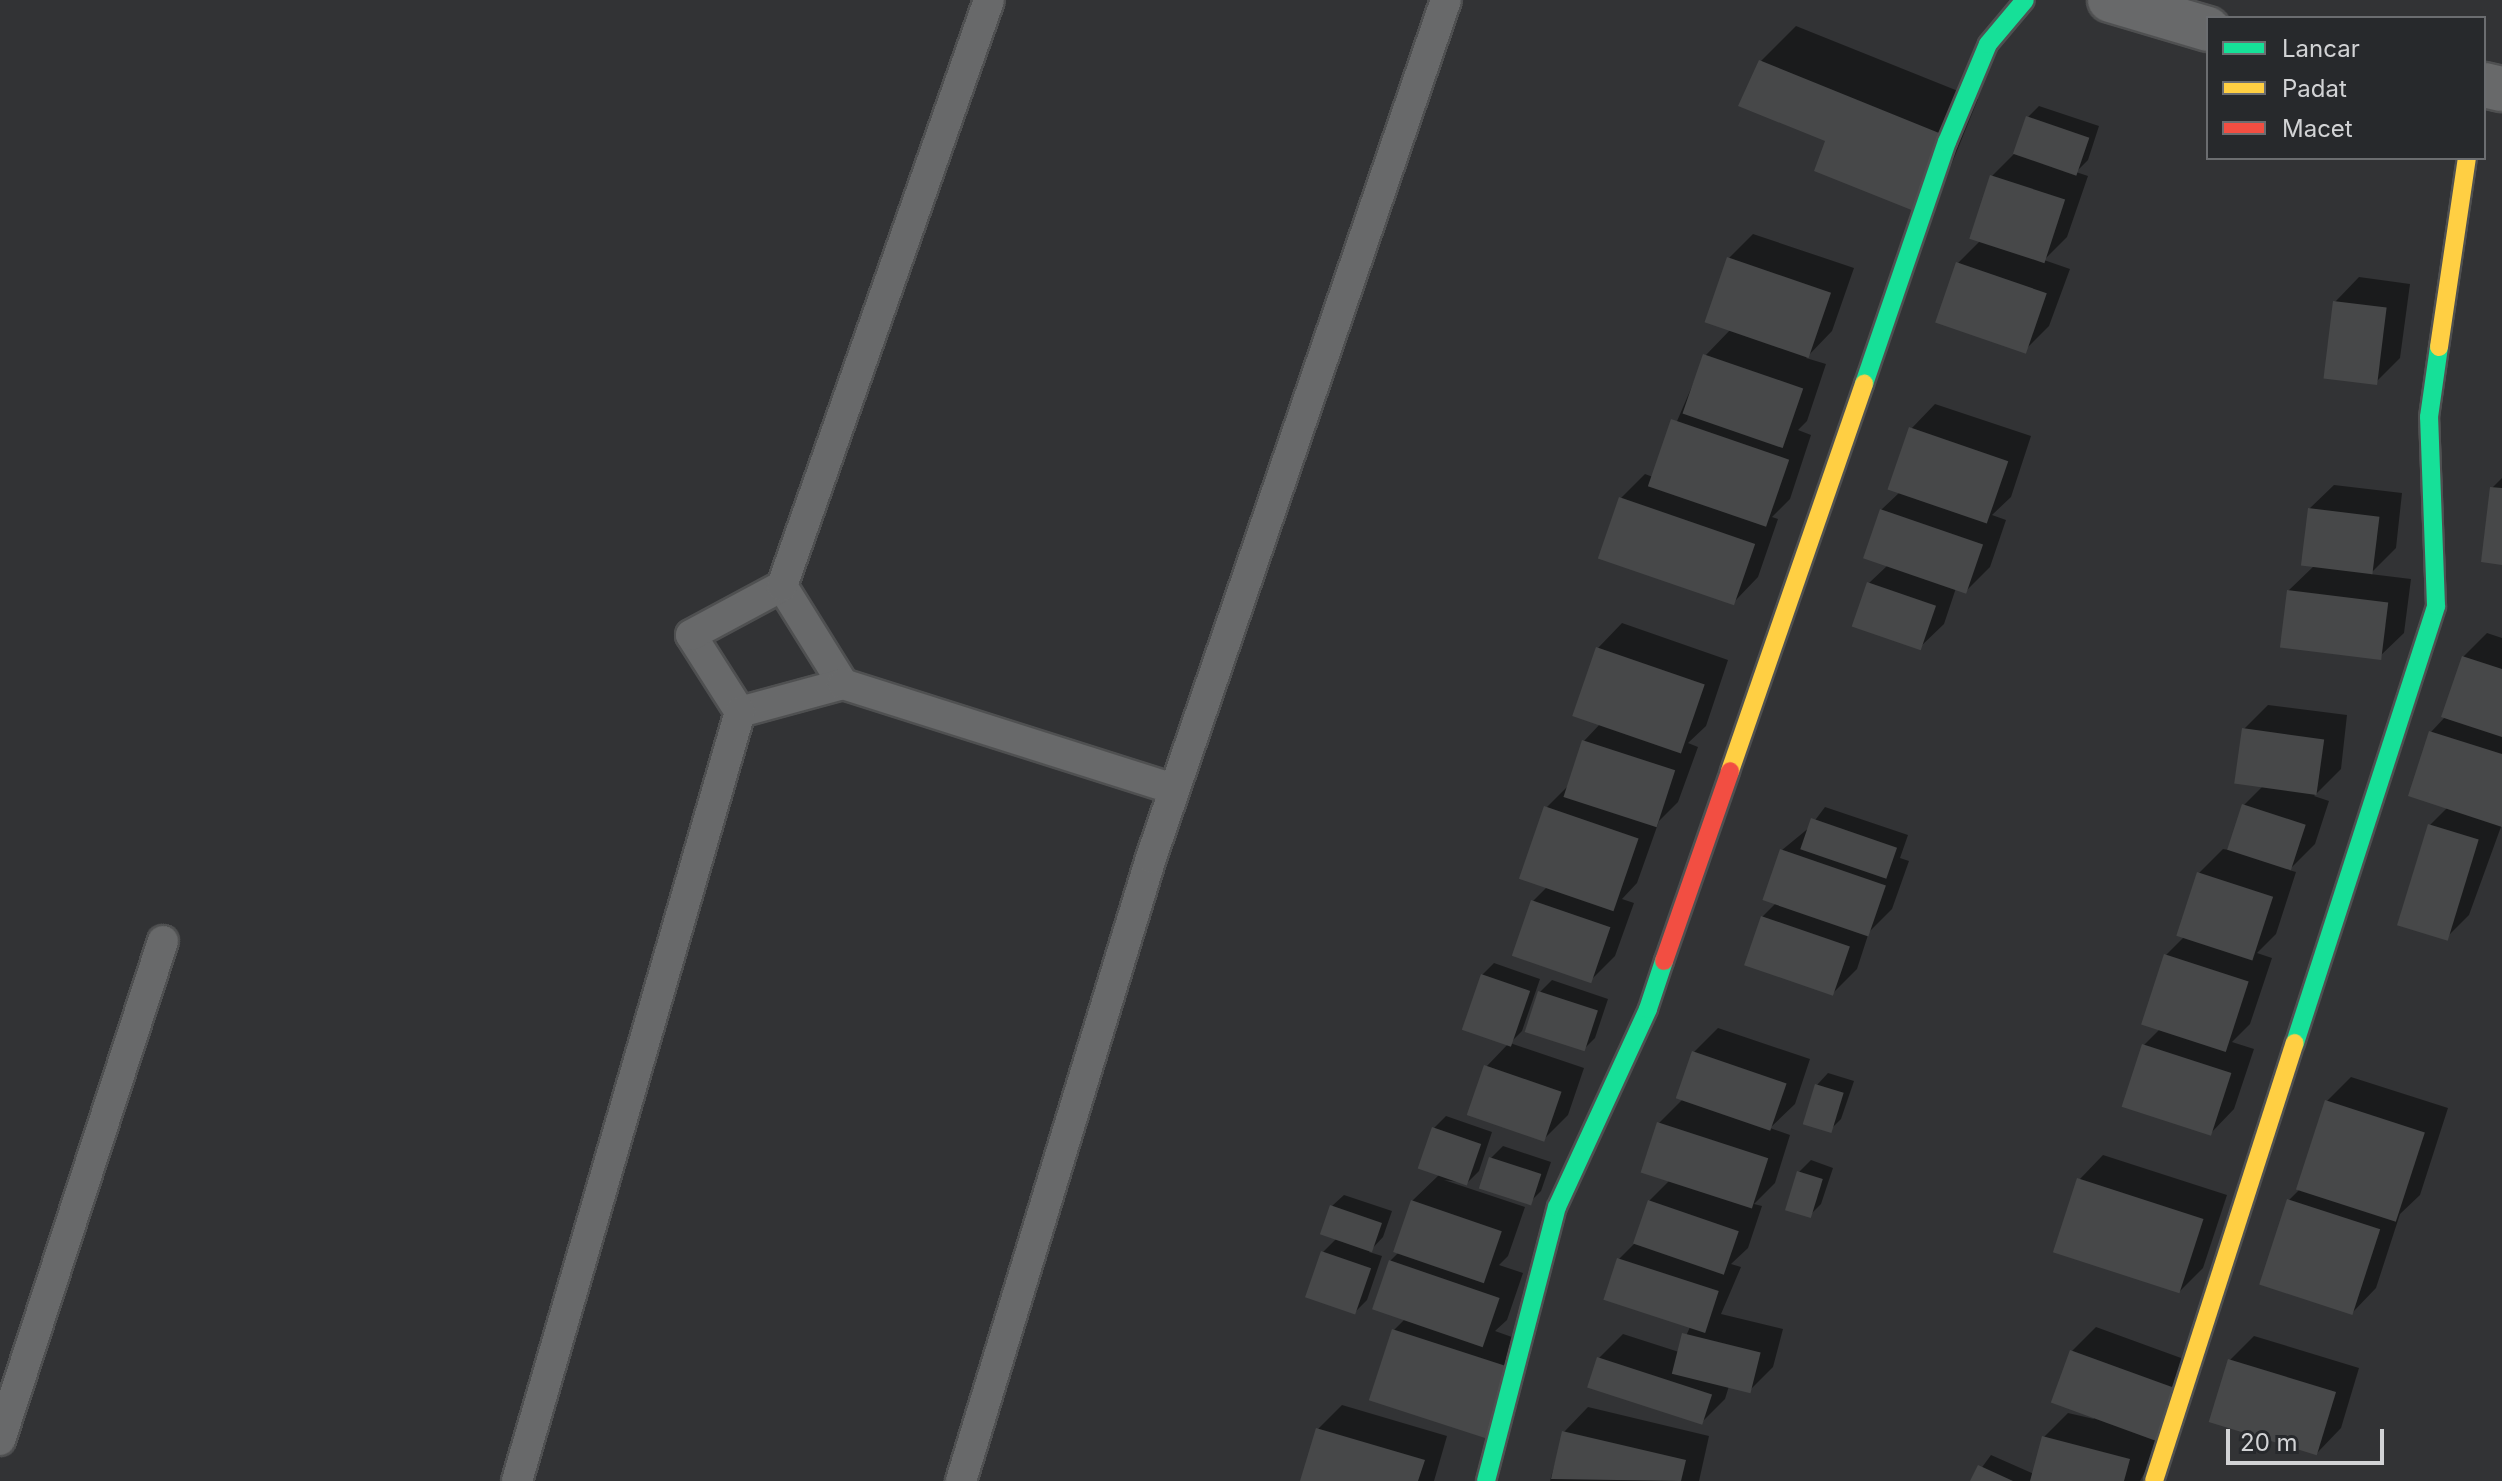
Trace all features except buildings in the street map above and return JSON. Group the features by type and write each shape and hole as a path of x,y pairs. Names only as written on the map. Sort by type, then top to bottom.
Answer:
{"street":[{"path":"1486,1481 1557,1207 1648,1009 1947,142 1988,44 2025,0"},
{"path":"2110,0 2206,28"},
{"path":"2154,1481 2436,606 2429,417 2467,160"}],"lane":[{"path":"517,1481 740,712 691,635 782,586 989,0"},
{"path":"961,1481 1174,789 1446,0"},
{"path":"782,586 843,684"},
{"path":"740,712 843,684 1174,789"},
{"path":"0,1440 163,941"}],"traffic: fast":[{"path":"1864,384 1947,142 1988,44 2025,0"},
{"path":"2295,1043 2436,606 2429,417 2439,347"},
{"path":"1486,1481 1557,1207 1648,1009 1664,961"}],"traffic: slow":[{"path":"2439,347 2467,160"},
{"path":"1730,771 1864,384"},
{"path":"2154,1481 2295,1043"}],"traffic: jam":[{"path":"1664,961 1730,771"}]}
